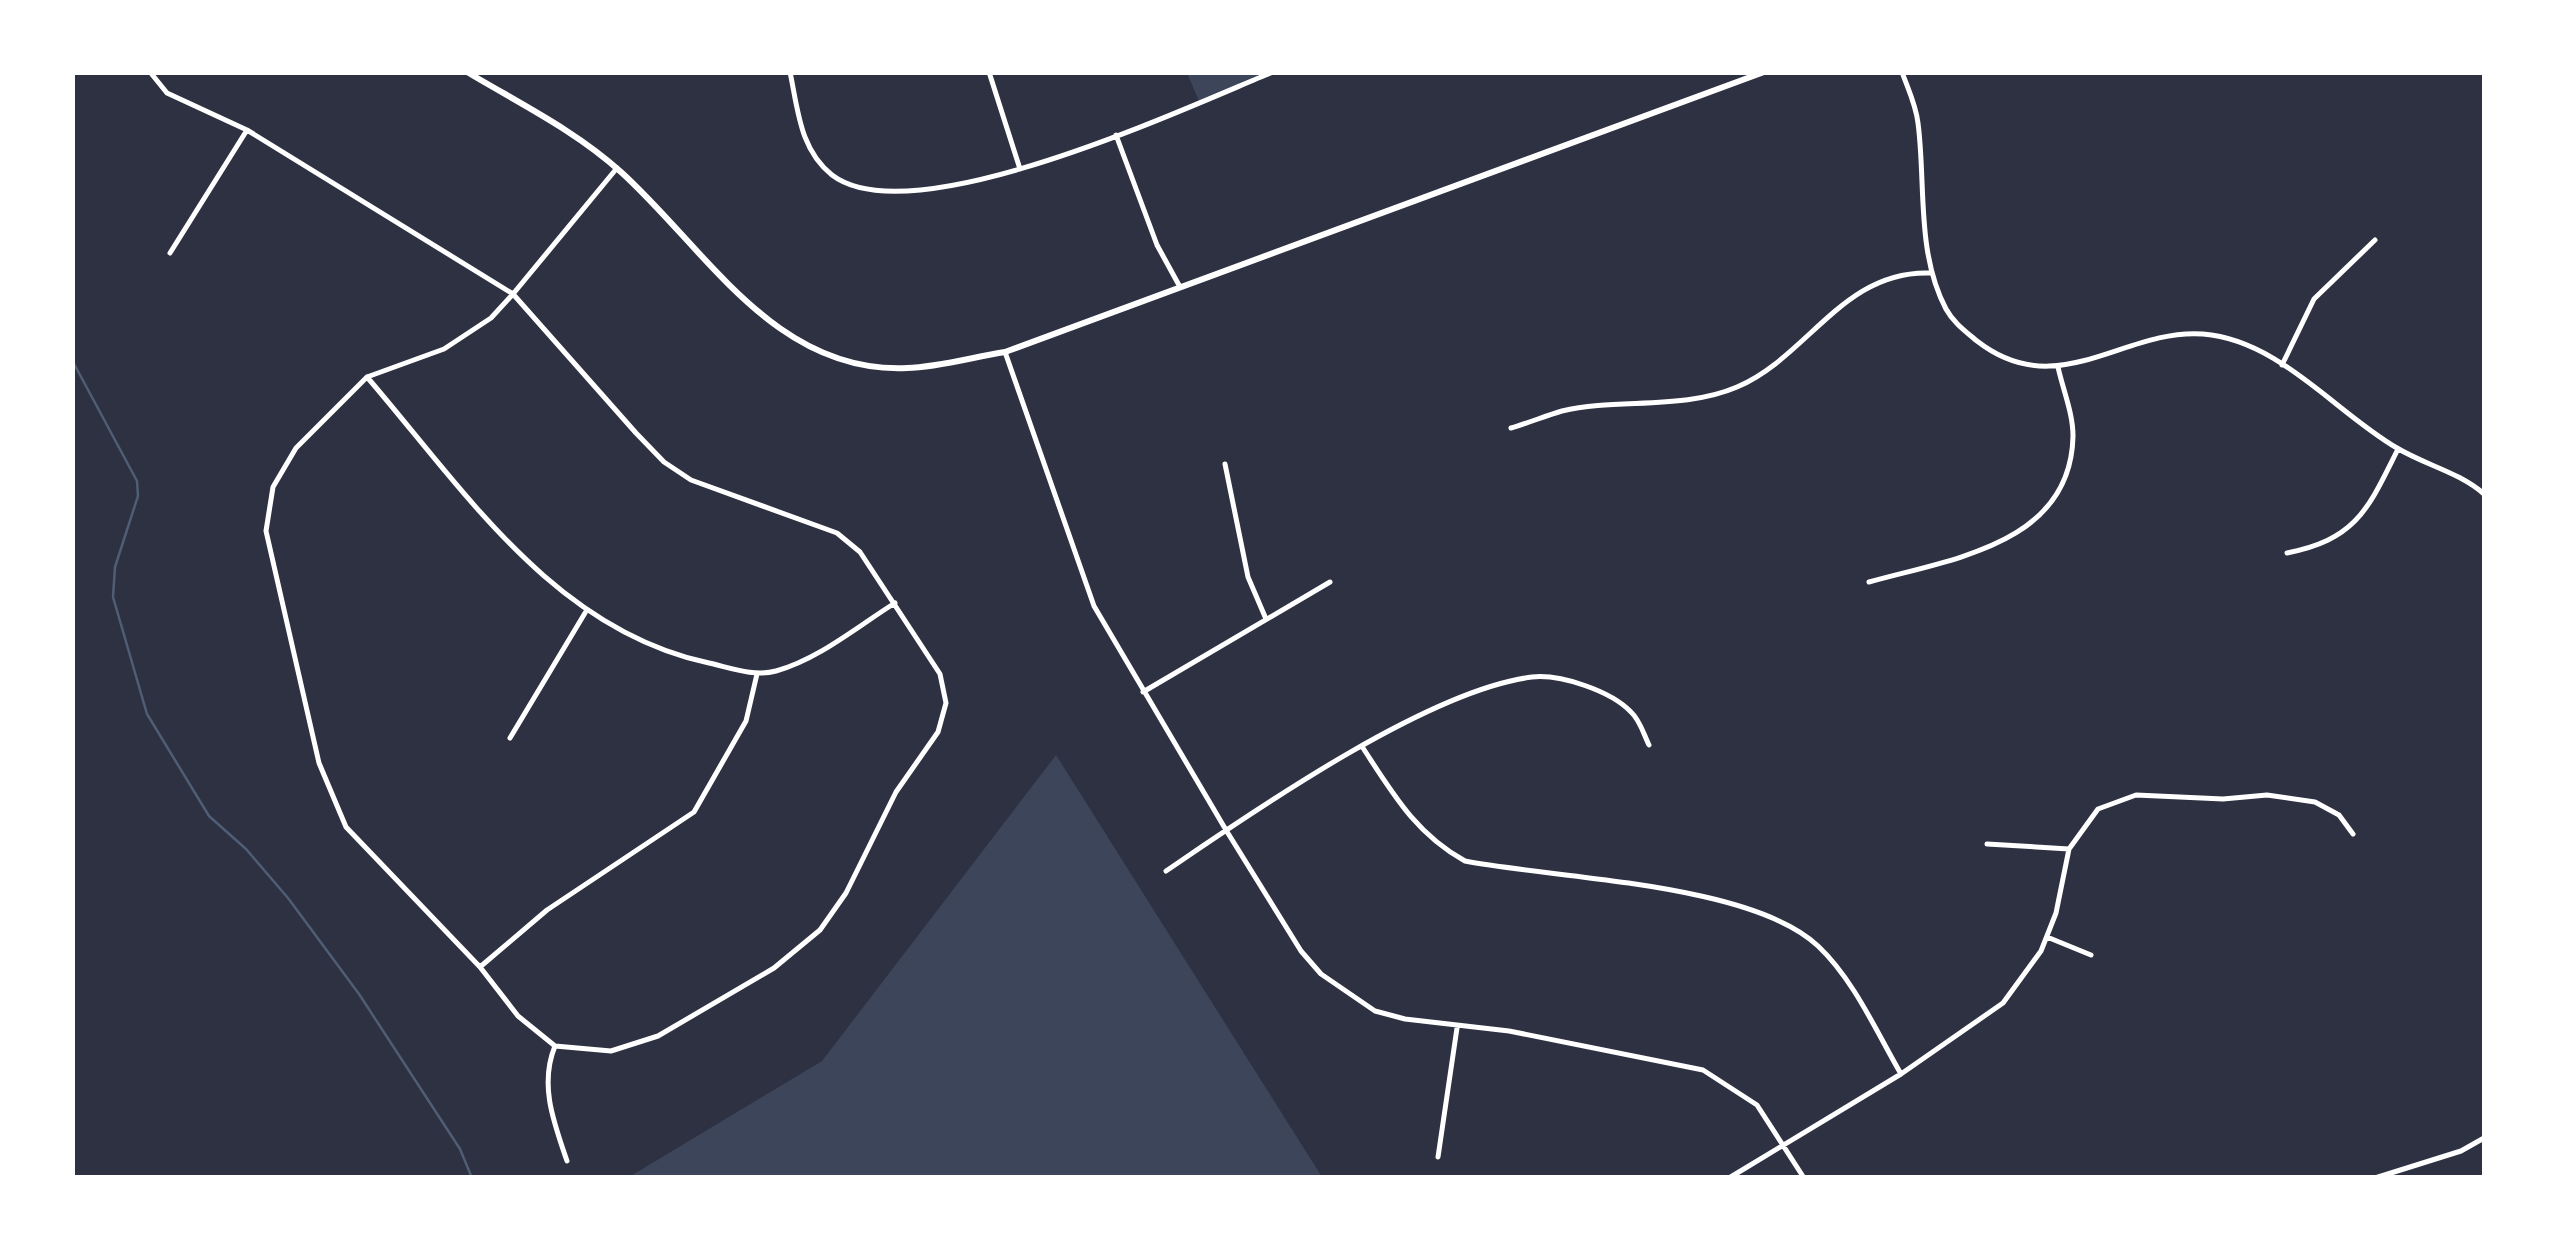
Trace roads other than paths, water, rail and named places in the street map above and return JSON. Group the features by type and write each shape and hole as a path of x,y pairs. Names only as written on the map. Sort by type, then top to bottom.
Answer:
{"street":[{"path":"150,72 167,93 246,130 513,294 664,462 726,496 837,533 860,552 940,674 943,718 896,792 830,918 786,960 640,1044 611,1051 555,1046 518,1016 480,967 365,851 338,814 319,763 268,546 269,501 287,460 368,377 470,335 513,294 617,168"},
{"path":"467,72 558,126 617,168 744,302 806,345 833,356 892,368 1005,352 1182,290 1764,72"},
{"path":"790,72 806,144 824,168 848,185 877,193 950,188 1020,169 1273,72"},
{"path":"990,72 1020,169"},
{"path":"1902,72 1918,122 1930,274 1947,312 1991,352 2022,363 2058,368 2201,334 2230,340 2282,365 2398,449 2484,494"},
{"path":"170,254 246,130"},
{"path":"1116,135 1157,245 1182,290"},
{"path":"2282,365 2314,299 2375,240"},
{"path":"1511,428 1561,412 1736,388 1776,366 1852,295 1896,277 1930,274"},
{"path":"1005,352 1094,606 1142,693 1301,951 1332,984 1375,1011 1458,1028 1509,1032 1703,1070 1746,1094 1804,1178"},
{"path":"1869,582 2005,543 2043,512 2061,487 2073,435 2058,368"},
{"path":"368,377 535,570 585,612 634,639 689,659 757,674 809,657 895,603"},
{"path":"2287,553 2346,533 2376,494 2398,449"},
{"path":"1225,464 1248,578 1266,619"},
{"path":"1142,693 1330,582"},
{"path":"510,738 585,612"},
{"path":"480,967 547,910 694,812 746,721 757,674"},
{"path":"1166,871 1226,830 1438,708 1532,677 1561,680 1620,702 1635,714 1649,746"},
{"path":"1363,748 1411,820 1432,841 1465,861 1726,900 1782,920 1818,946 1838,969 1901,1074"},
{"path":"1729,1178 1901,1074 2004,1003 2047,938 2069,849 2098,810 2136,795 2223,799 2267,795 2315,802 2339,815 2353,834"},
{"path":"1987,844 2069,849"},
{"path":"2047,938 2091,955"},
{"path":"1438,1157 1458,1028"},
{"path":"555,1046 546,1067 550,1111 566,1161"},
{"path":"2375,1178 2461,1150 2484,1138"}],"waterway":[{"path":"72,360 137,481 138,496 115,567 113,597 147,714 209,816 246,849 288,898 359,994 460,1149 472,1178"}]}
